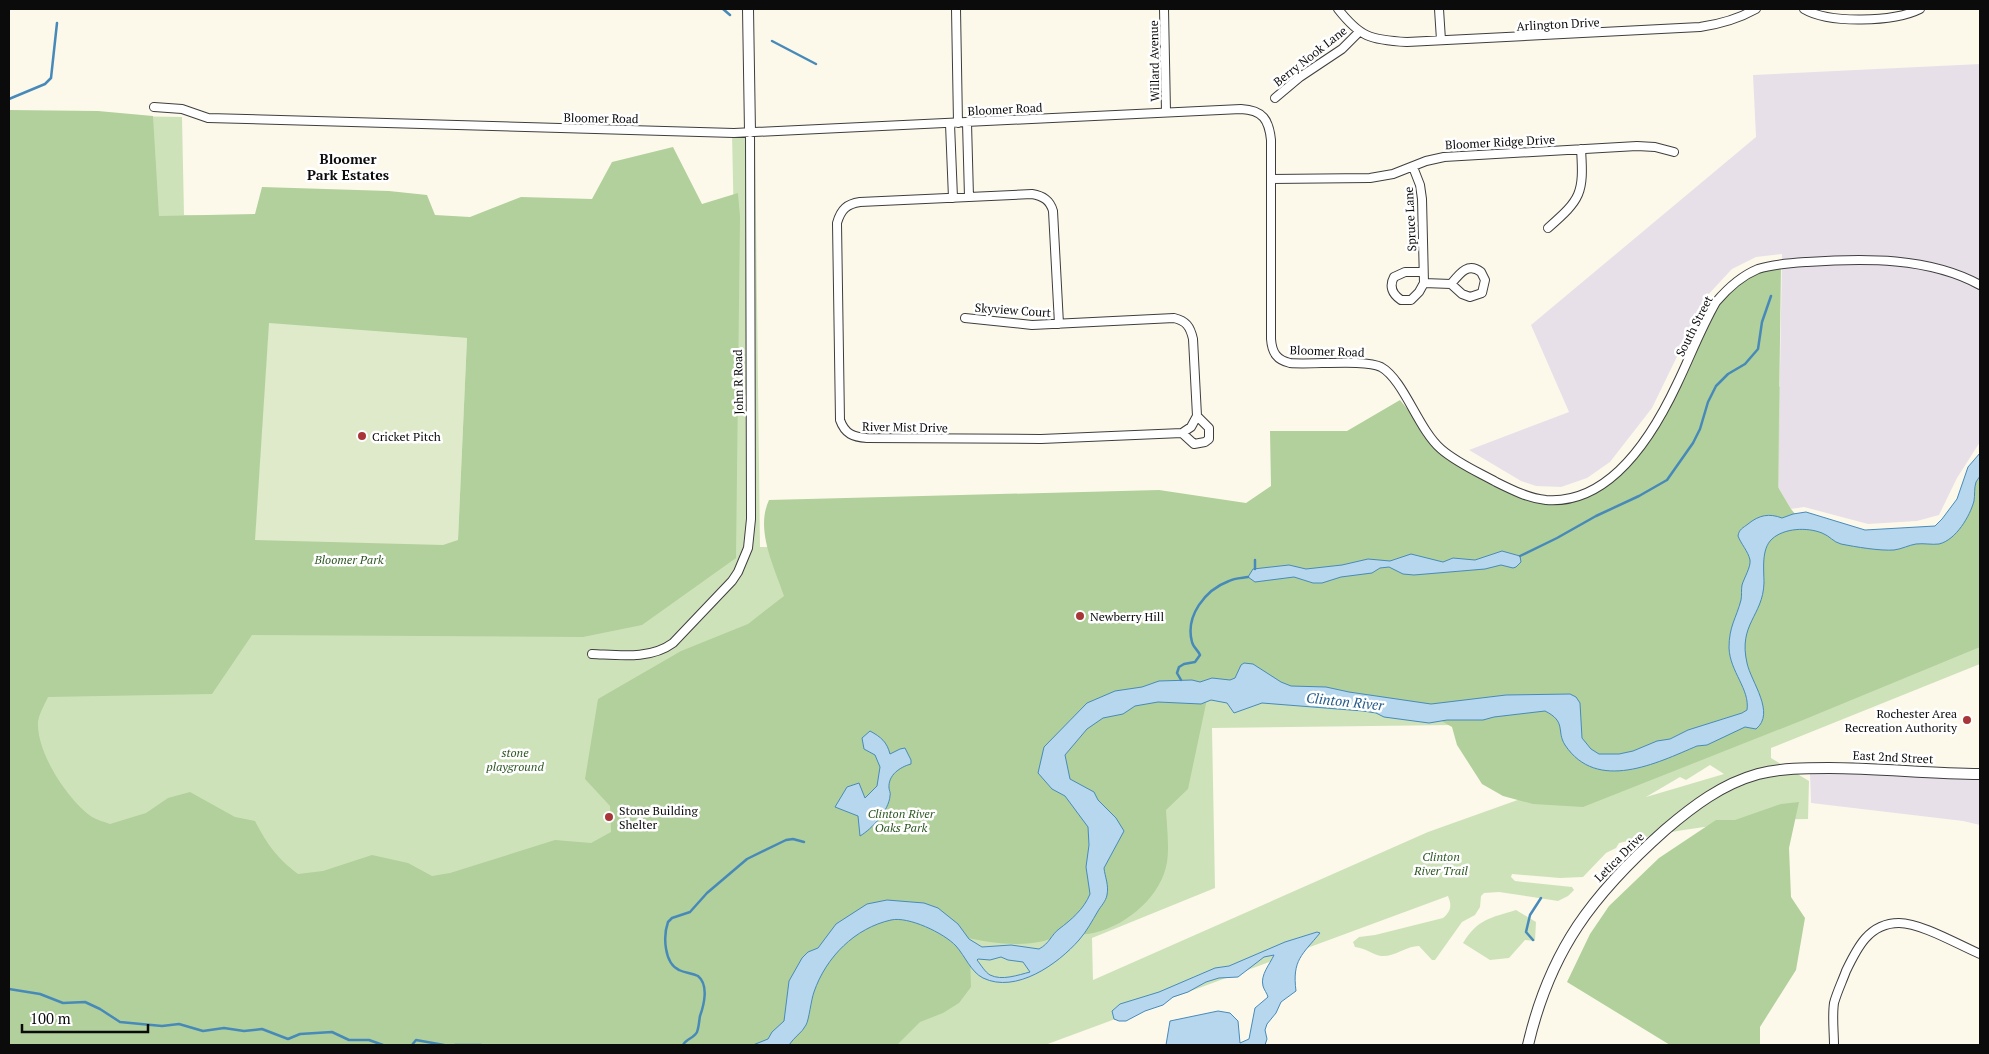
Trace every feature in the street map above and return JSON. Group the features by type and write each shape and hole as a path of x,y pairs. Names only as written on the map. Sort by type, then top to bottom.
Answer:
{"street":[{"name":"John R Road","path":"592,654 641,654 664,650 732,581 744,560 750,534 751,519 748,9"},
{"path":"953,198 956,9"},
{"name":"Willard Avenue","path":"1164,9 1166,112"},
{"path":"1338,9 1358,32"},
{"path":"1439,9 1440,40"},
{"name":"Arlington Drive","path":"1358,32 1377,39 1392,41 1700,27 1731,21 1756,9"},
{"path":"1804,9 1825,17 1845,19 1908,15 1920,9"},
{"name":"Berry Nook Lane","path":"1275,98 1300,76 1342,49 1358,32"},
{"name":"Bloomer Road","path":"154,107 182,109 208,118 654,130 684,133 967,123 1242,108 1258,112 1267,120 1269,126 1271,179 1271,347 1276,357 1290,363 1366,364 1380,366 1400,388 1425,431 1448,454 1522,494 1545,500 1570,498"},
{"path":"967,123 969,197"},
{"name":"Bloomer Ridge Drive","path":"1271,179 1370,178 1393,174 1444,156 1637,146 1655,147 1674,152"},
{"path":"1548,228 1574,203 1579,194 1582,176 1581,149"},
{"name":"Spruce Lane","path":"1413,167 1420,185 1422,199 1424,283"},
{"name":"River Mist Drive","path":"1032,194 1043,197 1049,202 1053,212 1059,324 1174,318 1186,323 1190,327 1193,339 1197,416 1209,428 1209,439 1205,442 1194,444 1182,433 1019,440 867,438 852,436 846,432 840,420 837,223 839,216 843,209 852,203 969,197 1032,194"},
{"name":"South Street","path":"1570,498 1587,493 1604,483 1640,447 1666,407 1716,302 1729,288 1752,272 1758,269 1788,264 1879,260 1942,270 1968,278 1980,285"},
{"path":"1423,272 1399,274 1392,280 1392,290 1396,297 1408,301 1416,297 1424,283 1451,284 1462,294 1475,297 1479,296 1484,289 1485,280 1482,272 1472,268 1462,271 1451,284"},
{"name":"Skyview Court","path":"965,318 1018,324 1059,324"},
{"path":"1182,433 1191,426 1197,416"},
{"name":"East 2nd Street","path":"1805,768 1894,769 1980,774"},
{"name":"Letica Drive","path":"1528,1045 1543,994 1557,961 1586,911 1619,873 1672,825 1712,794 1738,780 1759,774 1805,768"},
{"path":"1834,1045 1834,1006 1840,986 1859,945 1876,929 1892,923 1909,924 1980,954"}],"shaded area":[{"path":"1980,64 1980,442 1957,478 1939,515 1917,521 1868,524 1804,507 1791,509 1778,487 1782,254 1756,257 1732,269 1706,297 1652,408 1610,462 1587,478 1561,487 1536,486 1521,481 1469,450 1569,412 1531,325 1756,137 1753,75"},
{"path":"1810,774 1857,774 1980,780 1980,825 1963,821 1811,803"}],"green space":[{"path":"9,110 98,111 153,116 159,216 255,214 262,187 389,191 427,195 435,215 470,217 521,197 592,199 612,162 673,147 702,204 738,193 740,217 736,558 642,625 583,637 252,635 212,694 48,697 38,723 43,750 65,789 92,817 110,824 146,813 168,798 190,792 235,817 255,821 273,850 298,874 323,871 372,855 408,863 432,876 450,873 555,840 591,843 611,832 610,806 585,779 598,699 681,651 748,624 784,596 771,560 765,536 765,512 769,500 1159,490 1246,503 1271,486 1270,431 1347,431 1400,400 1434,442 1448,454 1522,494 1562,500 1604,483 1654,427 1710,312 1746,276 1781,264 1778,487 1791,509 1801,521 1890,535 1940,525 1980,475 1980,647 1803,720 1583,807 1533,804 1503,796 1482,784 1457,745 1452,727 1438,719 1434,710 1207,699 1188,789 1166,810 1168,847 1166,867 1162,879 1147,901 1126,919 1101,931 1088,934 1068,933 1044,941 1024,944 964,937 970,953 971,987 959,1003 943,1013 920,1022 897,1045 9,1045","holes":["269,324 467,338 458,539"]},
{"path":"9,114 182,117 184,215 734,229 732,134 755,134 760,547 830,548 1675,514 1780,386 1776,703 1980,623 1980,664 1771,748 1771,758 1809,781 1808,819 1760,821 1713,826 1619,843 1616,848 1606,853 1583,877 1560,878 1512,874 1511,877 1515,881 1572,887 1574,890 1568,896 1558,901 1499,892 1484,893 1481,896 1480,907 1475,915 1462,922 1435,960 1432,960 1419,946 1386,956 1355,947 1353,942 1359,937 1375,935 1443,918 1450,908 1448,896 1045,1045 9,1045","holes":["1454,725 1526,797 1428,832 1093,980 1092,938 1215,888 1212,728","1710,765 1724,774 1646,797 1680,777 1686,780"]},
{"path":"269,323 467,338 458,540 443,545 255,540"},
{"path":"1799,802 1789,848 1791,897 1805,918 1796,970 1760,1027 1760,1045 1670,1045 1567,982 1590,934 1609,906 1659,858 1716,820 1735,820 1781,804"},
{"path":"1516,910 1536,922 1535,941 1525,940 1509,958 1490,960 1463,943 1480,924"}],"water":[{"name":"Clinton River","path":"1980,453 1981,474 1976,482 1974,501 1961,527 1945,542 1939,544 1916,544 1894,550 1875,549 1841,544 1822,533 1803,529 1777,535 1768,543 1764,560 1763,594 1748,629 1745,650 1749,671 1763,706 1764,715 1762,722 1756,729 1745,727 1707,745 1697,746 1646,766 1610,771 1594,768 1578,760 1562,740 1559,723 1552,715 1545,711 1483,720 1447,720 1429,723 1384,717 1376,713 1363,711 1262,703 1234,713 1227,703 1211,700 1201,704 1158,702 1135,706 1123,714 1103,718 1087,729 1065,755 1070,779 1094,792 1098,800 1116,818 1124,831 1104,868 1108,888 1106,899 1079,940 1060,958 1048,967 1022,979 996,982 979,975 956,946 935,931 916,923 898,919 891,920 865,930 854,937 834,956 819,979 806,1025 789,1045 753,1045 768,1039 772,1032 784,1021 789,981 802,958 808,952 818,948 836,924 867,904 887,900 924,903 938,908 958,924 969,939 982,947 1011,945 1039,949 1046,944 1056,931 1077,914 1090,894 1086,867 1089,845 1088,827 1065,796 1052,789 1038,773 1044,747 1087,703 1115,691 1142,687 1159,681 1192,680 1200,682 1212,678 1230,680 1235,678 1241,665 1244,663 1253,664 1281,682 1291,686 1326,687 1431,704 1506,695 1570,694 1576,697 1580,703 1582,738 1591,749 1599,754 1619,754 1633,751 1747,710 1746,695 1730,657 1729,648 1731,628 1741,600 1742,585 1750,563 1748,554 1738,536 1742,529 1764,516 1782,518 1806,512 1865,530 1935,526 1957,499 1968,467","holes":["1001,957 1023,962 1030,972 1010,977 995,977 986,972 977,960 990,960"]},
{"path":"1502,551 1520,556 1521,562 1513,568 1501,565 1485,569 1414,575 1403,574 1389,567 1380,568 1372,573 1341,577 1322,583 1313,583 1294,577 1255,582 1248,577 1253,569 1289,565 1306,569 1342,565 1368,559 1390,561 1411,554 1443,562 1453,558 1475,560"},
{"path":"870,731 883,740 890,754 905,748 911,764 899,769 890,779 890,795 887,807 875,824 860,836 858,816 835,807 847,787 859,783 865,798 877,786 880,767 875,755 864,749 862,738"},
{"path":"1317,932 1320,933 1303,953 1297,965 1296,991 1281,1002 1276,1013 1267,1024 1265,1045 1166,1045 1170,1021 1218,1011 1230,1013 1238,1021 1240,1043 1249,1039 1255,1008 1268,997 1262,982 1274,955 1264,957 1238,977 1219,978 1206,982 1188,992 1173,997 1163,1005 1145,1011 1126,1021 1114,1019 1112,1011 1120,1004 1159,992 1215,968 1229,966 1285,942"}],"waterway":[{"path":"723,9 730,15"},
{"path":"9,99 45,84 51,78 57,23"},
{"path":"772,41 816,64"},
{"path":"1520,556 1667,480 1693,443 1716,386 1728,374 1745,364 1758,349 1762,322 1771,296"},
{"path":"1255,560 1255,569"},
{"path":"1181,680 1177,673 1179,667 1195,662 1200,655 1193,644 1191,632 1191,623 1199,605 1205,597 1220,585 1233,579 1248,577"},
{"path":"683,1045 697,1032 705,990 704,984 698,976 679,970 670,962 665,941 668,922 672,918 690,912 707,893 747,859 786,840 793,839 804,842"},
{"path":"1533,940 1526,932 1530,915 1541,898"},
{"path":"9,989 40,994 63,1003 85,1002 120,1022 162,1026 179,1024 203,1031 224,1028 244,1031 262,1029 288,1039 300,1034 332,1032 349,1040 369,1040 383,1045"},
{"path":"412,1045 416,1040 444,1045"},
{"path":"455,1045 481,1045"}],"place":[{"name":"Cricket Pitch","path":"362,436"},
{"name":"Newberry Hill","path":"1080,616"},
{"name":"Rochester Area Recreation Authority","path":"1967,720"},
{"name":"Stone Building Shelter","path":"609,817"}],"district":[{"name":"Bloomer Park Estates","path":"348,166"}],"park label":[{"name":"Bloomer Park","path":"349,559"},
{"name":"stone playground","path":"515,759"},
{"name":"Clinton River Oaks Park","path":"901,820"},
{"name":"Clinton River Trail","path":"1441,863"}]}
